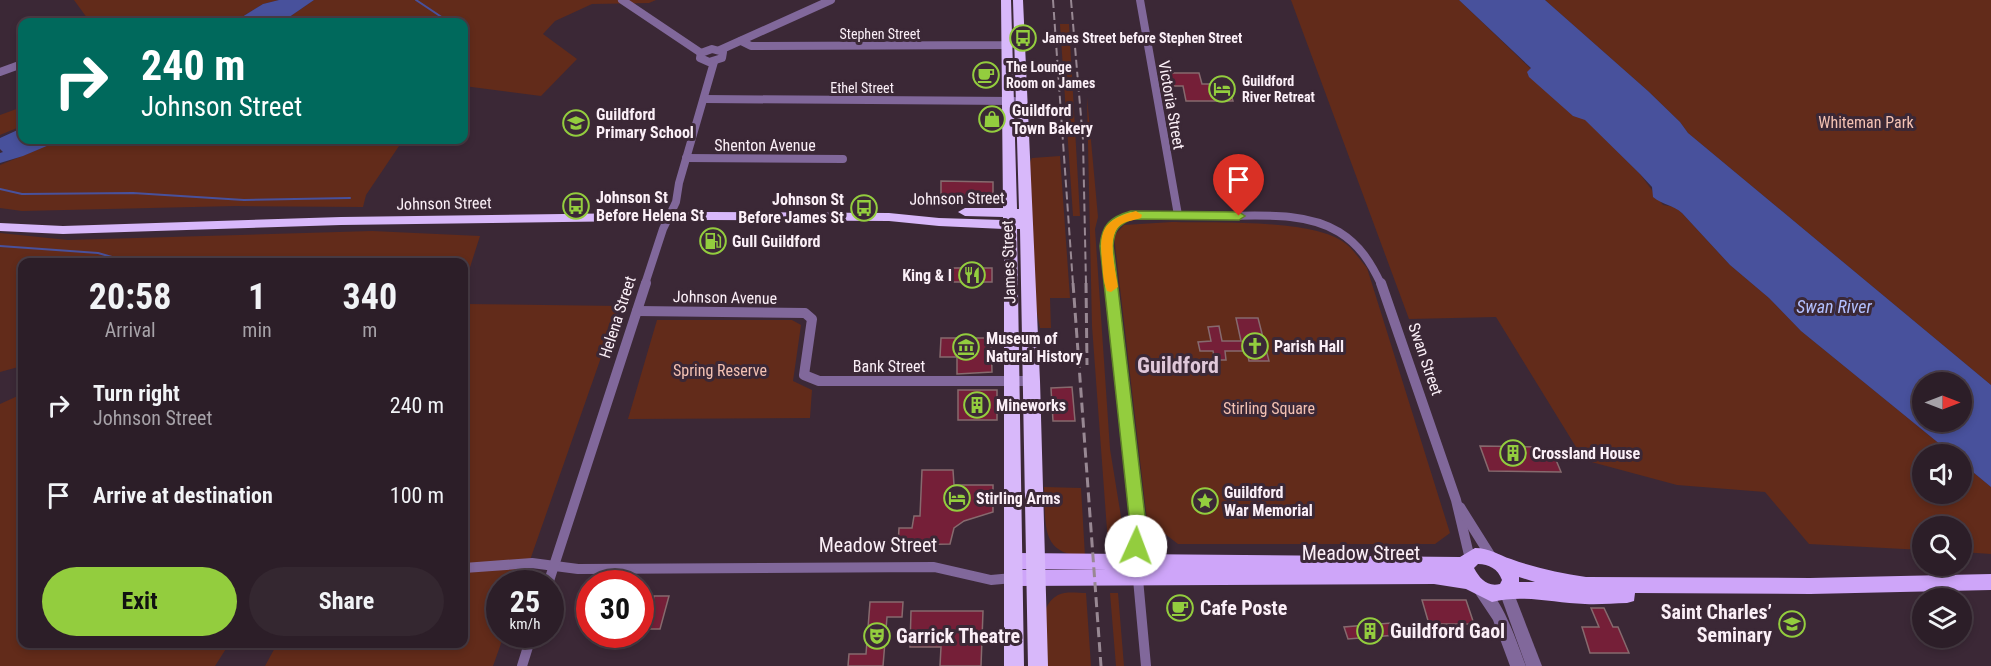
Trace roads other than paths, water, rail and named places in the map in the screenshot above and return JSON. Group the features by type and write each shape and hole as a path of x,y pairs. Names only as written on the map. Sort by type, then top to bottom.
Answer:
{"highway":[{"name":"James Street","path":"1006,0 1007,45 1014,101 1018,219 1032,381 1038,666"},
{"name":"James Street","path":"1014,101 1018,0"},
{"name":"Johnson Street","path":"0,227 63,230 341,221 668,217 889,217 939,222 1018,219"},
{"name":"James Street","path":"1014,666 1013,381 1018,219"}],"main road":[{"path":"1991,582 1810,586 1586,585 1556,580 1480,556 1471,574 1492,594 1507,590 1535,590 1585,596 1893,593 1991,587"},
{"path":"1497,561 1511,580 1507,590"},
{"name":"Meadow Street","path":"1035,570 1126,562 1163,562 1471,574"},
{"name":"Meadow Street","path":"1013,569 1138,579 1471,574"}],"street":[{"path":"622,0 701,53"},
{"path":"701,53 712,49 720,51 831,0"},
{"name":"Victoria Street","path":"1140,0 1178,215"},
{"path":"1007,45 1014,43 1018,37"},
{"name":"Stephen Street","path":"741,41 751,46 1007,45"},
{"name":"Helena Street","path":"553,570 668,217 675,208 679,195 679,183 714,62 723,55 720,51"},
{"path":"701,53 699,56 702,60 714,62"},
{"path":"0,72 18,65"},
{"name":"Ethel Street","path":"705,99 1014,101"},
{"name":"Shenton Avenue","path":"686,158 843,159"},
{"path":"1126,562 1136,546 1138,525 1107,246 1108,231 1112,225 1131,215 1178,215"},
{"name":"Swan Street","path":"1178,215 1298,218 1325,225 1349,238 1365,252 1376,270 1456,500 1471,574 1499,616 1518,666"},
{"name":"Johnson Avenue","path":"637,311 805,313 812,319"},
{"name":"Bank Street","path":"812,319 804,375 819,381 1032,381"},
{"name":"Swan Street","path":"1456,500 1497,561"},
{"path":"1138,525 1150,549 1163,562"},
{"name":"Meadow Street","path":"468,568 532,563 578,570 952,568 960,574 993,581 1013,569"},
{"path":"1138,579 1146,666"},
{"path":"1507,590 1534,666"},
{"path":"522,666 528,648"}],"water":[{"path":"279,0 314,0 288,18 240,18 263,4"},
{"name":"Swan River","path":"1459,0 1545,0 1648,91 1688,133 1991,385 1991,487 1972,471 1972,444 1940,444 1925,432 1972,432 1972,372 1912,372 1912,421 1801,331 1769,298 1730,265 1682,213 1653,197 1652,187 1640,174 1585,120 1573,116 1529,77 1527,72 1531,68"},
{"path":"18,130 18,144 52,144 0,163 0,153 3,152 0,149 0,138"}],"waterway":[{"path":"416,0 443,18"},
{"path":"0,189 22,194 133,193 244,200 350,198"},
{"path":"0,246 98,253 112,257"},
{"path":"133,258 153,258"}],"railway":[{"path":"1053,0 1073,284"},
{"path":"1071,0 1083,140 1086,284"},
{"path":"1073,283 1101,666"},
{"path":"1086,283 1087,365"}],"place":[{"name":"James Street before Stephen Street","path":"1023,38"},
{"name":"The Lounge Room on James","path":"986,75"},
{"name":"Guildford River Retreat","path":"1222,89"},
{"name":"Guildford Town Bakery","path":"992,119"},
{"name":"Guildford Primary School","path":"576,123"},
{"name":"Johnson St Before Helena St","path":"576,206"},
{"name":"Johnson St Before James St","path":"864,208"},
{"name":"Gull Guildford","path":"713,241"},
{"name":"King & I","path":"972,275"},
{"name":"Parish Hall","path":"1255,346"},
{"name":"Museum of Natural History","path":"966,347"},
{"name":"Mineworks","path":"977,405"},
{"name":"Crossland House","path":"1513,453"},
{"name":"Stirling Arms","path":"957,498"},
{"name":"Guildford War Memorial","path":"1205,501"},
{"name":"Cafe Poste","path":"1180,608"},
{"name":"Saint Charles’ Seminary","path":"1792,624"},
{"name":"Guildford Gaol","path":"1370,631"},
{"name":"Garrick Theatre","path":"877,636"}],"district":[{"name":"Guildford","path":"1178,365"}],"park label":[{"name":"Whiteman Park","path":"1866,122"},
{"name":"Spring Reserve","path":"720,370"},
{"name":"Stirling Square","path":"1269,408"}]}
